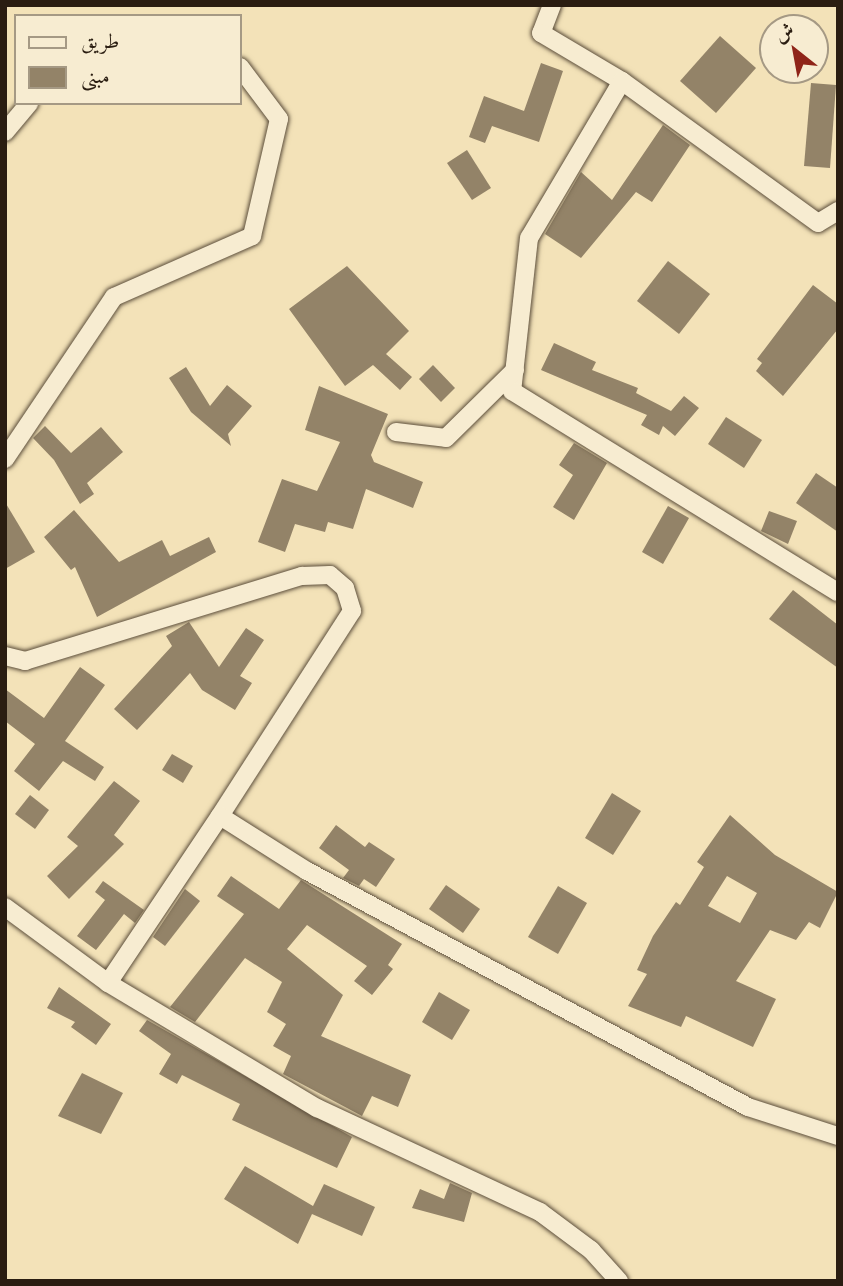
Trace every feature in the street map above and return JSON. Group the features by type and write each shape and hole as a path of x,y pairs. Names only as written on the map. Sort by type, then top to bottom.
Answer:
{"street":[{"path":"552,5 541,33 622,81 818,223 838,211"},
{"path":"5,459 114,297 252,236 279,119 242,71"},
{"path":"622,81 529,238 512,391 838,592"},
{"path":"5,132 27,105"},
{"path":"396,432 446,438 514,370"},
{"path":"5,656 25,661 302,576 330,575 345,588 352,611 108,982"},
{"path":"219,816 307,871 748,1107 838,1136"},
{"path":"5,907 108,982 317,1108 540,1212 591,1250 619,1281"}],"building":[{"path":"720,36 756,68 716,113 680,81"},
{"path":"541,63 563,71 539,142 492,126 485,143 469,137 484,96 524,111"},
{"path":"811,84 836,85 830,168 804,166"},
{"path":"663,125 690,145 652,202 636,192 581,258 545,234 581,172 612,200"},
{"path":"467,150 491,188 472,200 447,163"},
{"path":"668,261 710,294 679,334 637,301"},
{"path":"347,266 409,331 386,354 412,377 400,390 373,365 345,386 289,309"},
{"path":"813,285 838,304 838,329 783,396 756,371 762,363 757,359"},
{"path":"554,343 596,362 592,370 638,388 636,393 671,411 684,396 699,408 675,436 663,426 659,435 641,425 647,415 541,370"},
{"path":"433,365 455,388 441,402 419,379"},
{"path":"186,367 210,406 227,385 252,406 228,434 231,446 191,412 169,378"},
{"path":"319,386 388,414 371,455 374,462 423,482 413,508 366,489 353,529 328,522 325,532 295,524 285,552 258,542 282,479 317,491 340,442 305,430"},
{"path":"726,417 762,440 744,468 708,444"},
{"path":"45,426 71,453 101,427 123,452 87,483 94,494 80,504 54,460 33,438"},
{"path":"574,443 607,463 574,520 553,507 573,475 559,465"},
{"path":"816,473 838,488 838,532 796,503"},
{"path":"5,502 35,552 5,569"},
{"path":"668,506 689,518 663,564 642,552"},
{"path":"74,510 119,562 162,540 170,556 209,537 216,552 97,617 75,567 71,570 44,537"},
{"path":"769,511 797,521 788,544 761,531"},
{"path":"793,590 838,625 838,668 769,619"},
{"path":"189,622 219,667 246,628 264,640 240,676 252,683 235,710 202,690 190,673 137,730 114,709 172,646 166,636"},
{"path":"80,667 105,685 65,741 104,767 95,781 63,761 39,791 14,771 35,744 5,721 5,689 44,718"},
{"path":"172,754 193,766 183,783 162,770"},
{"path":"114,781 140,801 114,835 124,844 69,899 47,876 78,846 67,837"},
{"path":"612,793 641,811 613,855 585,838"},
{"path":"30,795 49,810 35,829 15,814"},
{"path":"730,815 775,855 838,892 820,928 809,922 796,940 770,930 736,981 776,999 753,1047 686,1016 681,1027 628,1006 647,974 637,970 653,936 676,902 680,905 704,867 697,862","holes":["727,876 757,893 740,923 708,906"]},
{"path":"336,825 365,847 369,842 395,859 376,887 364,879 359,886 343,878 349,870 319,848"},
{"path":"231,876 279,909 301,880 402,944 388,965 393,969 372,995 354,981 367,966 307,925 287,949 343,995 321,1036 411,1075 398,1107 372,1096 362,1116 283,1074 291,1056 273,1046 286,1024 267,1012 282,982 245,958 195,1022 170,1007 244,914 217,896"},
{"path":"103,881 144,910 135,923 124,914 96,950 77,936 105,900 95,892"},
{"path":"446,885 480,909 463,933 429,909"},
{"path":"558,886 587,903 558,954 528,937"},
{"path":"185,889 200,901 165,946 153,937"},
{"path":"59,987 111,1024 96,1045 71,1027 75,1022 47,1008"},
{"path":"439,992 470,1010 452,1040 422,1022"},
{"path":"147,1020 352,1137 337,1168 232,1120 240,1104 182,1075 177,1084 159,1074 171,1054 139,1031"},
{"path":"82,1073 123,1093 101,1134 58,1116"},
{"path":"245,1166 313,1206 324,1184 375,1207 362,1236 312,1214 298,1244 224,1199"},
{"path":"450,1183 472,1193 464,1222 412,1208 420,1189 444,1199"}]}
